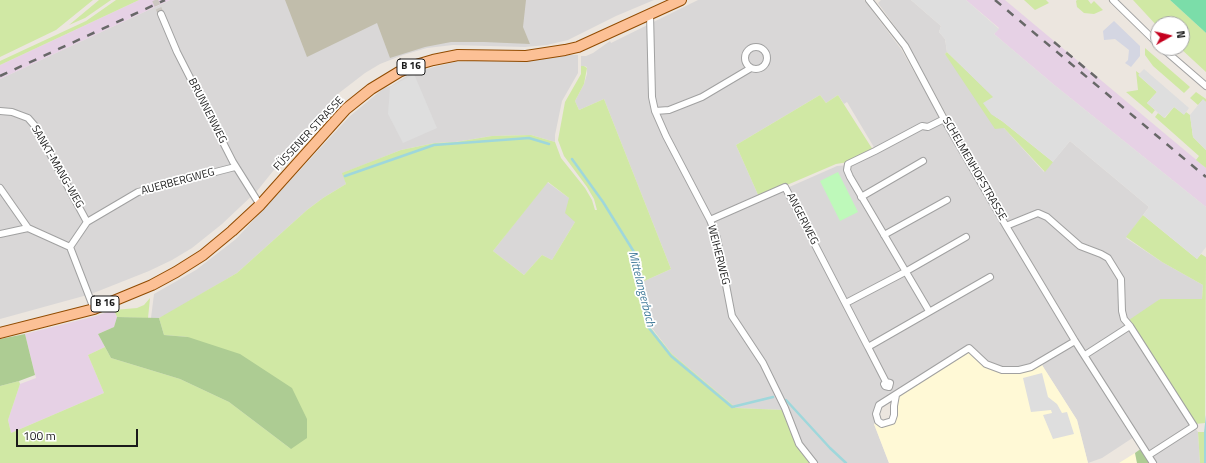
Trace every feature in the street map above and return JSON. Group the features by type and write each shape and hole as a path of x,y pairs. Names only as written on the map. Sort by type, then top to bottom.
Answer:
{"main road":[{"name":"FÜSSENER STRASSE","path":"0,332 94,309 152,285 203,256 260,205 346,109 372,89 399,72 427,61 458,55 526,56 578,47 681,0"}],"street":[{"name":"SCHELMENHOFSTRASSE","path":"869,0 905,46 944,119 1006,226 1075,341 1153,463"},
{"path":"1113,0 1150,36"},
{"name":"BRUNNENWEG","path":"161,14 177,52 235,167 260,205"},
{"name":"WEIHERWEG","path":"650,14 652,97 655,111 666,136 710,220 717,238 732,316 763,363 786,408 799,444 814,463"},
{"path":"1171,56 1206,86"},
{"path":"655,111 669,110 702,97 751,68"},
{"name":"SANKT-MANG-WEG","path":"0,111 12,112 28,118 35,126 88,222"},
{"path":"929,311 861,197 847,170 848,164 922,126 928,127 944,119"},
{"path":"861,197 923,161"},
{"name":"AUERBERGWEG","path":"70,247 88,222 138,192 235,167"},
{"name":"ANGERWEG","path":"710,220 785,186 886,382"},
{"path":"0,188 28,228 70,247 94,309"},
{"path":"884,235 947,200"},
{"path":"1006,226 1038,213 1047,217 1080,246 1108,258 1121,278 1122,312 1124,319 1194,426 1149,456"},
{"path":"0,234 28,228"},
{"path":"846,303 905,272 966,237"},
{"path":"868,347 990,277"},
{"path":"1085,356 1130,326"},
{"path":"896,395 892,421 882,424 878,421 876,414 879,405 969,348 986,364 1002,370 1019,370 1031,367 1075,341"}],"shaded area":[{"path":"139,0 170,0 0,79 0,65"},
{"path":"170,0 654,0 616,16 568,40 547,45 525,47 453,45 427,48 380,64 365,73 339,93 310,125 257,191 222,224 192,248 149,271 91,294 0,319 0,79"},
{"path":"285,0 526,0 523,27 530,44 451,42 425,47 390,58 377,23 307,57"},
{"path":"698,0 864,0 901,49 941,119 875,149 847,102 844,104 838,95 826,103 820,95 736,145 759,197 712,221 837,166 850,165 922,128 942,122 1072,340 1031,365 1019,368 1003,368 987,362 970,346 879,405 878,421 874,424 889,463 816,463 801,443 784,410 736,408 672,354 651,327 642,282 671,269 604,99 579,110 575,101 584,84 587,74 587,67 581,66 581,56 586,56 593,53 610,41 611,43"},
{"path":"881,0 911,0 941,26 939,32 945,39 947,52 945,54 1004,128 1044,172 1070,141 1149,207 1126,238 1162,262 1203,285 1202,299 1160,299 1126,326 1086,352 1008,222 907,43 878,3"},
{"path":"911,0 966,0 999,29 994,34 1053,84 1206,207 1206,247 1197,259 1143,215 1149,207 1070,141 1053,162 991,114 983,103 993,97 947,52 945,39 939,32 941,26"},
{"path":"966,0 1005,0 1206,168 1206,207 1053,84 994,34 999,28"},
{"path":"1114,21 1140,46 1140,56 1131,67 1125,63 1128,60 1129,50 1115,39 1104,40 1103,31"},
{"path":"564,55 578,55 578,73 562,101 555,142 531,135 492,136 456,142 435,143 401,150 343,173 346,184 307,210 237,273 164,316 159,318 151,318 154,294 196,270 236,239 350,116 384,88 391,86 408,75 455,62 528,61"},
{"path":"1144,69 1189,108 1184,115 1174,107 1164,118 1147,103 1157,92 1138,75"},
{"path":"414,74 437,128 403,143 388,114 390,87"},
{"path":"1203,99 1206,102 1206,150 1193,137 1190,115"},
{"path":"547,182 569,198 575,222 552,260 542,255 524,275 493,251"},
{"path":"114,310 117,317 114,327 98,334 105,347 88,355 104,393 11,433 8,420 20,384 36,378 25,334"},
{"path":"1129,329 1193,429 1195,428 1198,432 1200,463 1156,463 1088,356"},
{"path":"1074,344 1134,437 1102,458 1088,463 1077,420 1042,365"},
{"path":"968,351 985,366 1031,370 1042,365 1077,420 1088,463 889,463 874,424 878,421 888,425 898,397"},
{"path":"1042,373 1048,397 1057,404 1062,413 1067,412 1074,434 1053,439 1043,415 1052,413 1051,410 1031,412 1023,378"},
{"path":"1135,453 1137,463 1119,463"}],"green space":[{"path":"0,0 93,0 56,30 0,57"},
{"path":"99,0 111,0 85,18 69,25"},
{"path":"116,0 139,0 0,65 0,61 86,21"},
{"path":"1024,0 1046,0 1049,3 1035,10"},
{"path":"1077,0 1088,0 1091,4 1094,1 1103,10 1094,14 1084,13 1077,7"},
{"path":"1133,0 1170,0 1187,16 1150,16 1150,18"},
{"path":"1170,0 1206,0 1206,33 1190,18 1190,16 1187,16"},
{"path":"1190,18 1206,33 1206,72 1189,56 1190,56"},
{"path":"1145,48 1150,52 1150,56 1154,56 1190,87 1184,93 1153,66 1145,55"},
{"path":"947,52 994,97 991,114 1053,162 1045,172 1004,128 995,129 945,54"},
{"path":"581,66 584,66 587,68 584,84 575,101 579,110 604,99 671,269 642,282 650,327 672,354 736,408 784,410 812,463 0,463 0,386 19,381 20,384 8,420 11,433 104,393 88,355 105,347 111,358 180,379 229,402 291,449 188,337 164,335 159,318 237,273 307,210 346,184 342,173 401,150 435,143 456,142 492,136 531,135 555,142 561,158 585,188 592,200 595,210 597,210 594,199 564,156 558,140 565,102 581,74","holes":["548,182 569,198 565,213 575,222 552,260 542,255 524,275 493,251"]},
{"path":"1136,71 1140,74 1139,76 1157,92 1147,103 1155,110 1152,114 1126,92 1138,90"},
{"path":"1196,92 1206,99 1206,102 1203,100 1198,105 1190,98"},
{"path":"820,95 826,103 838,95 873,150 848,162 836,164 759,197 736,145"},
{"path":"1174,107 1184,114 1186,112 1190,115 1193,137 1206,150 1206,168 1196,160 1199,156 1155,117 1158,113 1165,118"},
{"path":"838,172 858,212 840,221 820,181"},
{"path":"1143,215 1197,259 1201,254 1206,257 1205,423 1195,424 1129,320 1160,299 1202,299 1203,285 1162,262 1126,237"},
{"path":"150,298 148,318 117,317 114,310 137,308 144,305"},
{"path":"117,317 159,318 164,335 188,337 240,354 292,388 307,419 307,438 291,449 229,402 180,379 111,358 98,334 114,327"},
{"path":"25,334 35,375 0,386 0,339"},
{"path":"1198,432 1204,432 1204,463 1200,463"},
{"path":"1142,448 1150,463 1137,463 1135,453"}],"water":[{"path":"1206,415 1206,463 1204,463 1204,432"}],"waterway":[{"name":"Mittelangerbach","path":"345,176 434,145 529,138 549,144"},
{"name":"Mittelangerbach","path":"572,159 603,202 634,252 649,328 671,356 732,407 773,397"},
{"name":"Mittelangerbach","path":"786,400 830,448 846,463"}],"tunnel":[{"path":"155,0 161,14"}],"railway":[{"path":"0,76 165,0"},
{"path":"995,0 1206,177"},
{"path":"1054,42 1097,78"}]}
